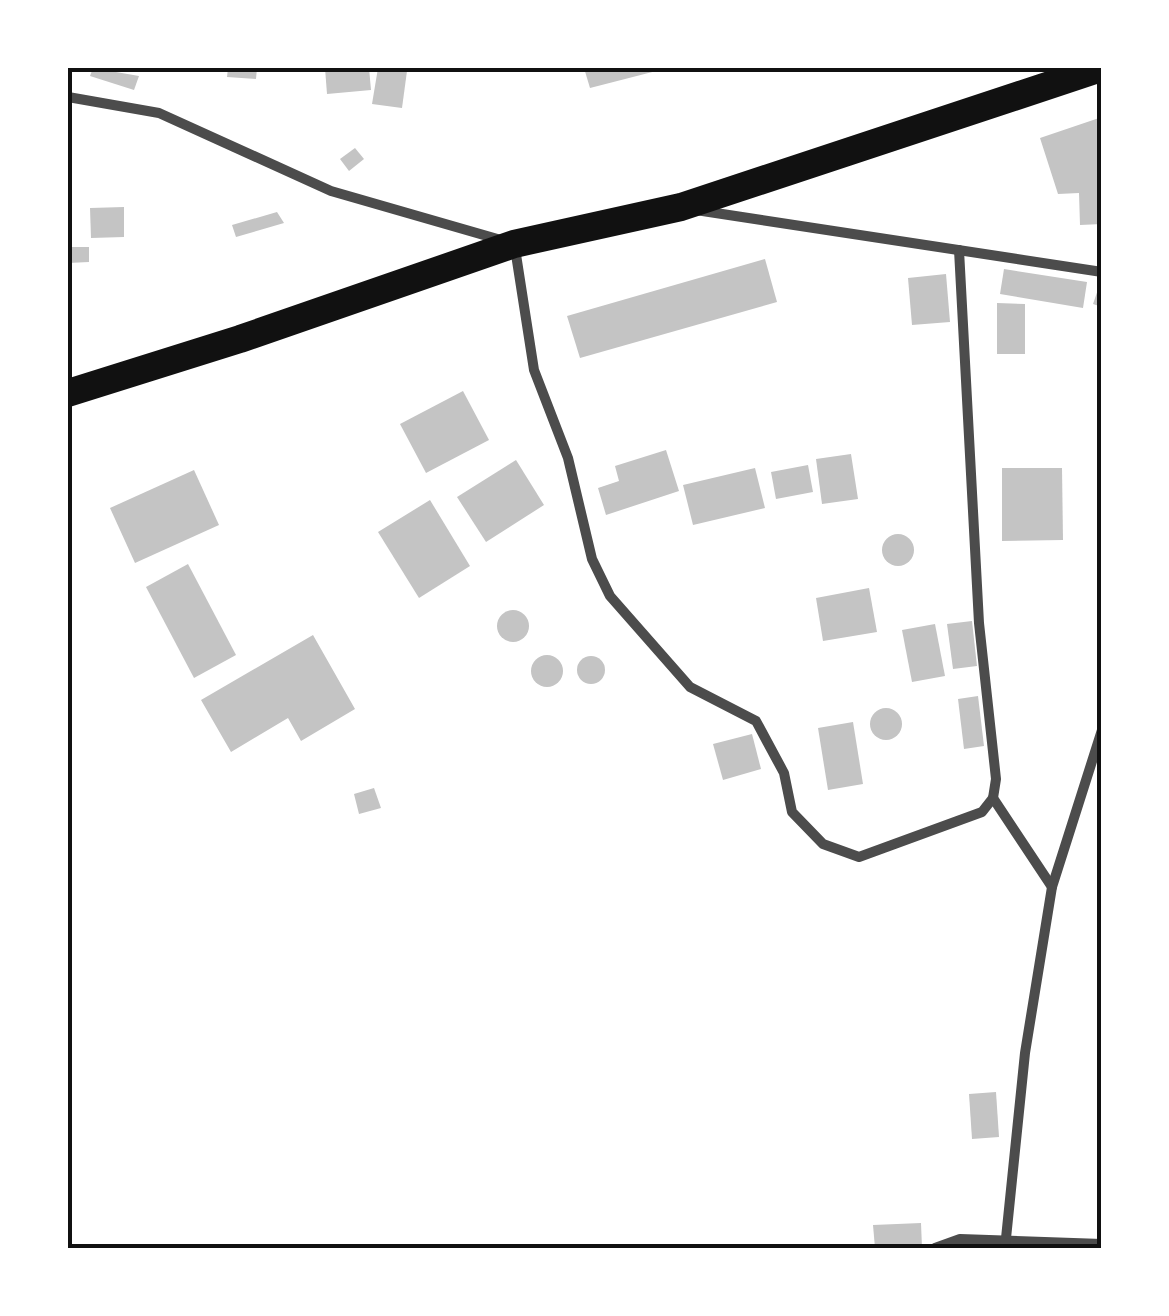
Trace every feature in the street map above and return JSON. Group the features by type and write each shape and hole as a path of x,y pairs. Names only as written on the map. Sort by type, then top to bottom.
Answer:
{"highway":[{"path":"68,393 240,340 514,244 681,207 1101,68"}],"street":[{"path":"68,98 159,113 332,191 514,244 534,370 568,458 592,559 610,596 690,686 756,722 784,773 792,812 822,844 859,857 982,812 993,798 996,778 979,623 959,250"},
{"path":"681,207 1102,272"},
{"path":"1005,1244 1025,1054 1052,886 1102,730"},
{"path":"993,798 1052,886"},
{"path":"935,1248 960,1239 1005,1244 1102,1244"}],"building":[{"path":"93,68 139,76 134,90 90,76"},
{"path":"228,68 257,68 256,79 227,77"},
{"path":"325,68 369,68 371,90 327,94"},
{"path":"378,68 407,71 402,108 372,104"},
{"path":"584,68 664,68 664,69 590,88"},
{"path":"1102,117 1102,224 1080,225 1079,193 1058,194 1040,138"},
{"path":"355,148 364,159 349,171 340,159"},
{"path":"124,207 124,237 91,238 90,208"},
{"path":"277,212 284,223 236,237 232,225"},
{"path":"68,247 89,247 89,262 68,263"},
{"path":"765,259 777,302 580,358 567,316"},
{"path":"1004,269 1087,282 1083,308 1000,294"},
{"path":"946,274 950,322 912,325 908,278"},
{"path":"1102,278 1102,307 1093,304"},
{"path":"997,303 1025,304 1025,354 997,354"},
{"path":"463,391 489,440 426,473 400,424"},
{"path":"666,450 679,491 606,515 598,488 619,481 615,466"},
{"path":"851,454 858,499 822,504 816,459"},
{"path":"516,460 544,505 486,542 457,497"},
{"path":"808,465 813,492 776,499 771,472"},
{"path":"755,468 765,508 693,525 683,485"},
{"path":"1002,468 1062,468 1063,540 1002,541"},
{"path":"194,470 219,525 135,563 110,508"},
{"path":"430,500 470,566 419,598 378,532"},
{"path":"898,534 909,539 914,550 909,561 898,566 887,561 882,550 887,539"},
{"path":"188,564 236,655 194,678 146,587"},
{"path":"869,588 877,632 823,641 816,598"},
{"path":"513,610 524,615 529,626 524,637 513,642 502,637 497,626 502,615"},
{"path":"972,621 977,666 953,669 947,624"},
{"path":"935,624 945,676 912,682 902,630"},
{"path":"313,635 355,709 301,741 288,718 231,752 201,700"},
{"path":"547,655 558,660 563,671 558,682 547,687 536,682 531,671 536,660"},
{"path":"591,656 601,660 605,670 601,680 591,684 581,680 577,670 581,660"},
{"path":"978,696 984,746 964,749 958,699"},
{"path":"886,708 897,713 902,724 897,735 886,740 875,735 870,724 875,713"},
{"path":"853,722 863,784 828,790 818,728"},
{"path":"752,734 761,769 723,780 713,744"},
{"path":"374,788 381,808 359,814 354,794"},
{"path":"996,1092 999,1137 972,1139 969,1094"},
{"path":"921,1223 922,1248 875,1248 873,1225"}]}
